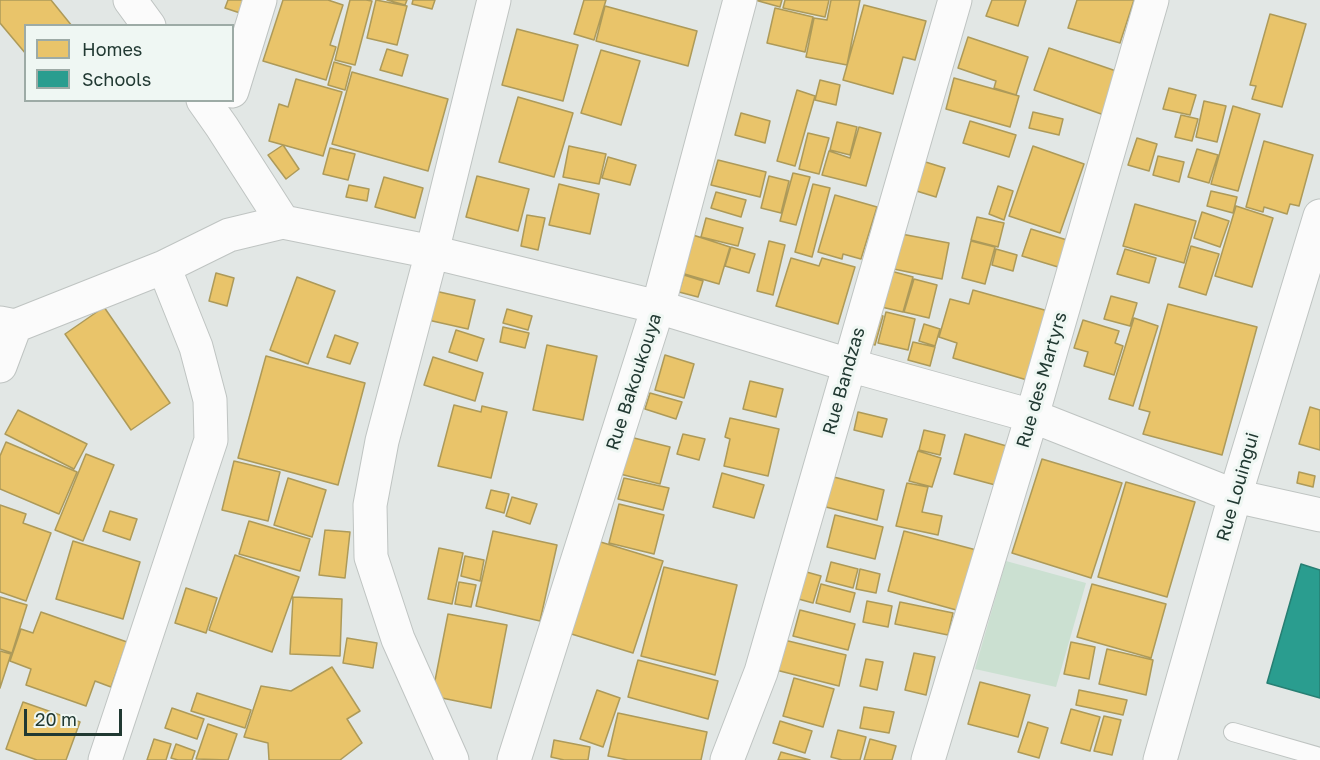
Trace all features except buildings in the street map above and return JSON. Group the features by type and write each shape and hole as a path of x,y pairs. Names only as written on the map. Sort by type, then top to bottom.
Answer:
{"street":[{"path":"130,0 148,24"},
{"path":"234,84 260,0"},
{"path":"451,760 398,639 371,557 370,506 382,441 432,252 494,0"},
{"name":"Rue Bakoukouya","path":"514,760 658,307 740,0"},
{"name":"Rue Bandzas","path":"727,760 761,672 955,0"},
{"name":"Rue des Martyrs","path":"928,760 1032,416 1152,0"},
{"path":"206,102 226,114 284,222"},
{"name":"Rue Louingui","path":"1160,760 1235,496 1320,216"},
{"path":"0,366 8,325 164,267 229,235 284,222 432,252 658,307 849,365 1032,416 1235,496 1320,515"},
{"path":"105,760 211,440 210,400 196,346 164,267"}],"lane":[{"path":"1233,732 1320,757"}],"green space":[{"path":"1006,561 1086,583 1056,687 975,669"}]}
